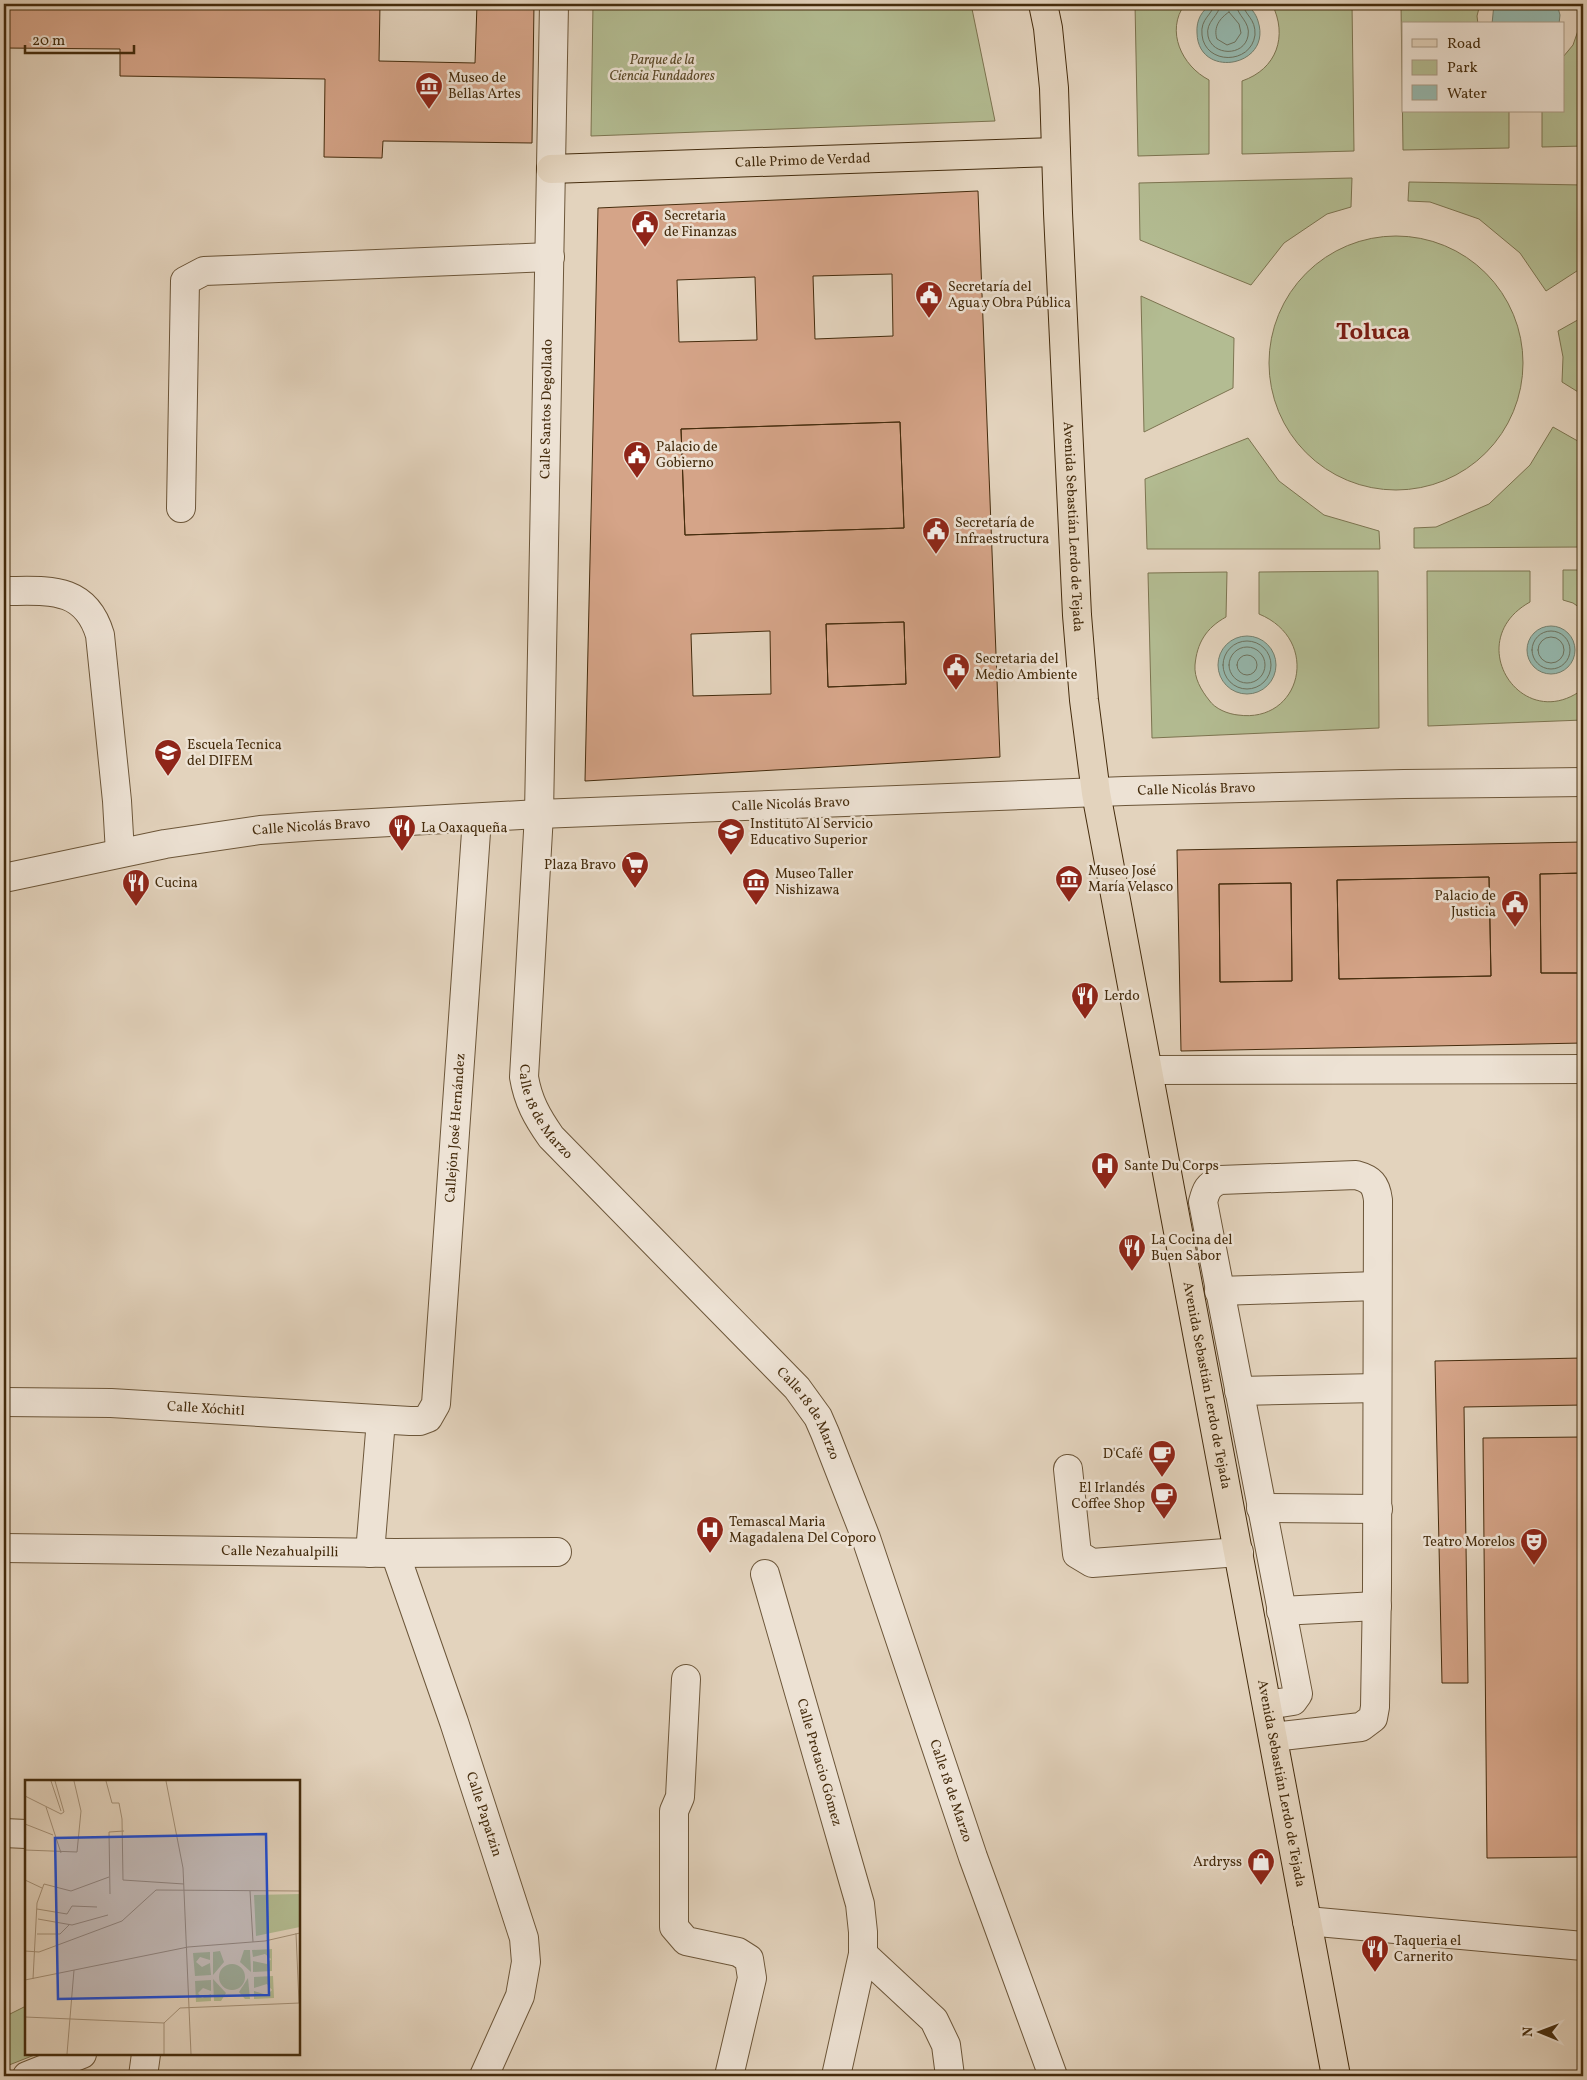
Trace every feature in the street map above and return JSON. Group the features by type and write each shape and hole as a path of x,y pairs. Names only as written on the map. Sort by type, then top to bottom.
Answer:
{"main road":[{"name":"Avenida Sebastián Lerdo de Tejada","path":"1043,4 1048,28 1054,88 1077,615 1084,700 1096,793 1336,2076"},
{"name":"Calle Primo de Verdad","path":"552,169 1056,152"}],"street":[{"name":"Calle Santos Degollado","path":"539,814 554,4"},
{"path":"181,508 185,281 204,271 550,257"},
{"path":"4,592 41,591 62,594 75,598 86,606 96,620 100,635 117,801 120,853"},
{"name":"Calle Nicolás Bravo","path":"4,878 120,853 260,830 539,814 1096,793 1404,784 1583,782"},
{"name":"Calle 18 de Marzo","path":"539,814 524,1077 526,1091 534,1113 551,1137 797,1388 818,1417 866,1538 972,1857 1053,2076"},
{"name":"Callejón José Hernández","path":"410,1422 428,1418 436,1404 476,818"},
{"path":"1149,1070 1583,1069"},
{"path":"1267,1705 1293,1701 1298,1694 1203,1202 1206,1190 1220,1180 1356,1175 1369,1178 1376,1188 1378,1509 1375,1707 1373,1718 1368,1724 1360,1727 1273,1737"},
{"path":"1219,1291 1377,1286"},
{"path":"1239,1391 1377,1388"},
{"name":"Calle Xóchitl","path":"4,1402 111,1403 410,1422"},
{"path":"381,1420 382,1553"},
{"path":"1068,1469 1077,1554 1092,1563 1239,1552"},
{"path":"1261,1508 1378,1509"},
{"name":"Calle Nezahualpilli","path":"4,1548 382,1553 557,1552"},
{"name":"Calle Papatzin","path":"382,1553 457,1731 524,1938 526,1962 520,1996 484,2076"},
{"name":"Calle Protacio Gómez","path":"765,1574 860,1904 863,1954 836,2076"},
{"path":"1281,1611 1377,1606"},
{"path":"686,1679 680,1797 674,1811 674,1927 686,1941 738,1952 749,1959 752,1978 729,2076"},
{"path":"4,1833 25,1834"},
{"path":"1307,1921 1583,1946"},
{"path":"863,1954 934,2020 946,2046 950,2076"},
{"path":"27,2076 80,2055"},
{"path":"144,2076 146,2055"}],"green space":[{"name":"Parque de la Ciencia Fundadores","path":"593,4 971,4 995,121 591,136"},
{"path":"1135,4 1185,4 1179,14 1177,36 1179,47 1184,57 1199,74 1209,80 1209,154 1138,156"},
{"path":"1272,4 1352,4 1354,151 1242,154 1242,81 1254,76 1264,68 1276,50 1279,28"},
{"path":"1401,4 1480,4 1478,22 1402,22 1402,77"},
{"path":"1578,4 1583,4 1583,146 1542,147 1542,112 1564,112 1564,56 1573,45 1580,25"},
{"path":"1402,112 1509,112 1509,148 1403,150"},
{"path":"1352,178 1351,207 1327,214 1284,243 1251,285 1140,240 1139,183"},
{"path":"1409,182 1583,185 1583,267 1546,291 1520,253 1479,219 1430,202 1408,201"},
{"path":"1384,236 1408,236 1445,245 1467,257 1486,273 1502,292 1514,314 1521,338 1523,363 1521,388 1514,412 1502,434 1486,453 1467,469 1445,481 1408,490 1384,490 1347,481 1325,469 1298,444 1278,412 1274,400 1269,375 1269,351 1278,314 1290,292 1315,265 1347,245 1359,241"},
{"path":"1141,296 1234,338 1233,388 1144,432"},
{"path":"1583,317 1583,395 1562,382 1563,357 1558,331"},
{"path":"1553,427 1583,444 1583,547 1414,548 1414,528 1436,527 1489,504 1530,465"},
{"path":"1248,438 1279,481 1324,515 1379,531 1380,549 1147,549 1145,479"},
{"path":"1563,570 1583,570 1583,610 1573,603 1563,600"},
{"path":"1378,571 1379,728 1152,738 1148,573 1227,572 1226,617 1208,631 1200,643 1195,670 1203,692 1212,703 1222,711 1238,715 1260,714 1277,707 1289,694 1296,678 1297,660 1291,642 1279,626 1259,614 1259,572"},
{"path":"1427,571 1530,571 1530,602 1510,619 1500,639 1500,659 1507,678 1521,692 1539,701 1560,700 1583,689 1583,720 1428,726"},
{"path":"25,2006 25,2055 34,2055 4,2067 4,2017"}],"water":[{"path":"1212,4 1244,4 1255,13 1260,37 1255,49 1246,57 1234,62 1221,62 1209,57 1201,48 1197,33 1199,20 1205,9"},
{"path":"1494,4 1557,4 1560,15 1559,22 1492,22"},
{"path":"1546,626 1556,626 1568,633 1575,645 1575,655 1568,667 1556,674 1546,674 1538,670 1531,663 1527,655 1527,645 1531,637 1538,630"},
{"path":"1247,636 1258,638 1271,649 1276,665 1274,676 1263,689 1247,694 1236,692 1223,681 1218,665 1220,654 1231,641"}],"building":[{"name":"Museo de Bellas Artes","path":"4,4 380,4 379,61 475,63 477,4 534,4 532,143 383,141 382,158 324,157 325,79 120,76 120,49 4,48"},
{"name":"Palacio de Gobierno","path":"978,191 1000,757 585,781 598,208","holes":["892,274 893,336 815,339 813,276","755,277 757,340 679,342 677,280","900,422 904,528 685,535 681,429","904,622 906,684 828,687 826,624","770,631 771,694 693,696 691,634"]},
{"path":"900,422 904,528 685,535 681,429"},
{"path":"904,622 906,684 828,687 826,624"},
{"name":"Palacio de Justicia","path":"1583,842 1583,873 1540,874 1541,973 1583,973 1583,1043 1181,1051 1177,850","holes":["1489,877 1491,976 1339,979 1337,880","1291,883 1292,981 1220,982 1219,884"]},
{"path":"1583,873 1583,973 1541,973 1540,874"},
{"path":"1489,877 1491,976 1339,979 1337,880"},
{"path":"1291,883 1292,981 1220,982 1219,884"},
{"path":"1583,1358 1583,1405 1464,1407 1468,1683 1442,1683 1435,1361"},
{"name":"Teatro Morelos","path":"1583,1437 1583,1857 1487,1858 1483,1438"}],"place":[{"name":"Museo de Bellas Artes","path":"429,110"},
{"name":"Secretaria de Finanzas","path":"645,248"},
{"name":"Secretaría del Agua y Obra Pública","path":"929,319"},
{"name":"Palacio de Gobierno","path":"637,479"},
{"name":"Secretaría de Infraestructura","path":"936,555"},
{"name":"Secretaria del Medio Ambiente","path":"956,691"},
{"name":"Escuela Tecnica del DIFEM","path":"168,777"},
{"name":"La Oaxaqueña","path":"402,852"},
{"name":"Instituto Al Servicio Educativo Superior","path":"731,856"},
{"name":"Plaza Bravo","path":"635,889"},
{"name":"Museo José María Velasco","path":"1069,903"},
{"name":"Museo Taller Nishizawa","path":"756,906"},
{"name":"Cucina","path":"136,907"},
{"name":"Palacio de Justicia","path":"1515,928"},
{"name":"Lerdo","path":"1085,1020"},
{"name":"Sante Du Corps","path":"1105,1190"},
{"name":"La Cocina del Buen Sabor","path":"1132,1272"},
{"name":"D'Café","path":"1162,1478"},
{"name":"El Irlandés Coffee Shop","path":"1164,1520"},
{"name":"Temascal Maria Magadalena Del Coporo","path":"710,1554"},
{"name":"Teatro Morelos","path":"1534,1566"},
{"name":"Ardryss","path":"1261,1886"},
{"name":"Taqueria el Carnerito","path":"1375,1973"}],"district":[{"name":"Toluca","path":"1373,333"}]}
